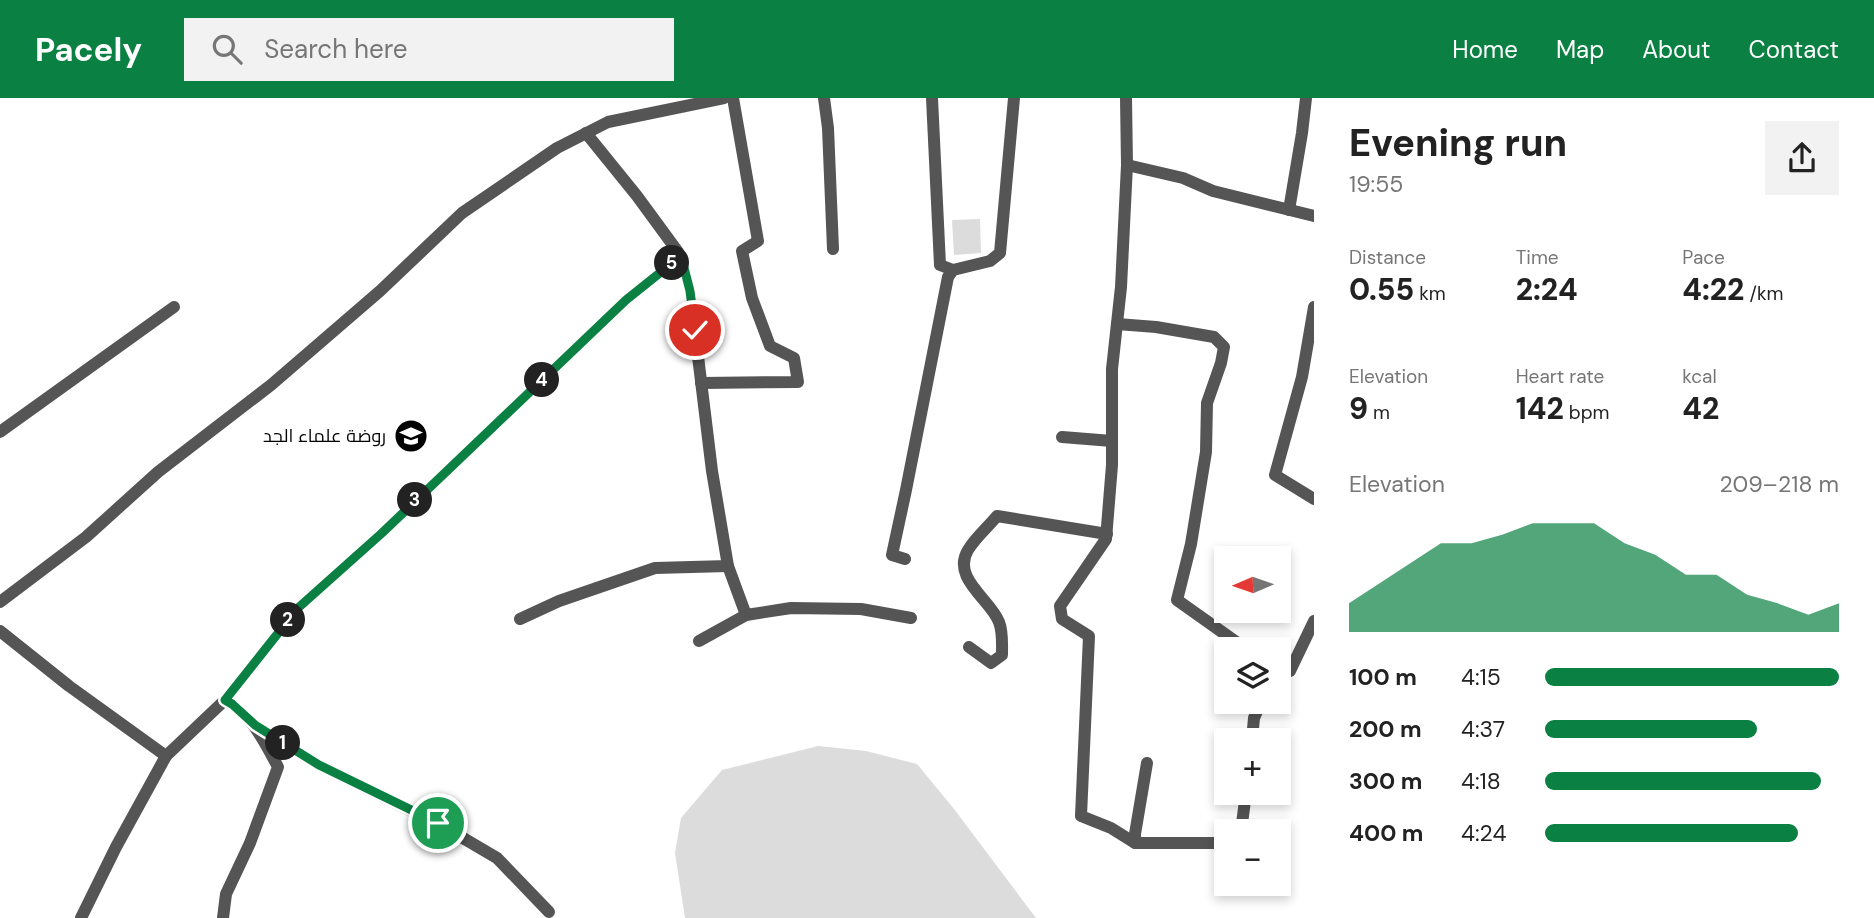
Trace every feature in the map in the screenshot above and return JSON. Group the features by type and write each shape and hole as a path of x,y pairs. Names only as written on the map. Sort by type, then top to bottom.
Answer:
{"street":[{"path":"0,602 86,537 158,472 271,385 380,291 462,213 557,148 608,122 724,98"},
{"path":"701,383 798,382 794,358 770,346 752,298 742,251 758,241 733,98"},
{"path":"824,98 828,128 833,249"},
{"path":"932,98 940,265 953,270 990,261 1000,253 1014,98"},
{"path":"1126,98 1127,165 1121,287 1112,369 1112,465 1107,534 1060,606 1062,619 1089,636 1082,816 1111,828 1135,843 1214,843"},
{"path":"1289,210 1306,98"},
{"path":"586,133 681,256 690,291 712,471 728,566 746,615"},
{"path":"1127,165 1183,178 1213,191 1314,216"},
{"path":"81,918 166,756 225,700 298,608 382,533 626,300 681,256"},
{"path":"905,559 892,555 948,277 953,270"},
{"path":"0,432 174,307"},
{"path":"1314,307 1302,377 1275,475 1314,499"},
{"path":"1117,324 1156,327 1214,337 1224,347 1207,402 1206,452 1191,544 1177,600 1229,637"},
{"path":"1062,437 1112,440"},
{"path":"969,647 991,663 1002,655 998,620 967,577 964,565 967,552 997,516 1107,534"},
{"path":"520,620 559,601 655,568 728,566"},
{"path":"699,641 746,615 791,608 860,609 911,618"},
{"path":"1291,669 1314,621"},
{"path":"0,631 69,686 166,756"},
{"path":"225,700 255,725 319,765 438,823 497,858 549,912"},
{"path":"223,918 226,894 250,842 278,767 255,725"},
{"path":"1135,843 1147,763"}],"shaded area":[{"path":"980,219 981,253 954,255 952,220"},
{"path":"818,746 866,751 917,764 1036,918 685,918 675,853 681,818 722,770"}],"place":[{"name":"روضة علماء الجد","path":"411,436"}],"route":[{"path":"438,823 319,765 255,725 225,700 298,608 382,533 626,300 681,256 690,291 695,330"}]}
